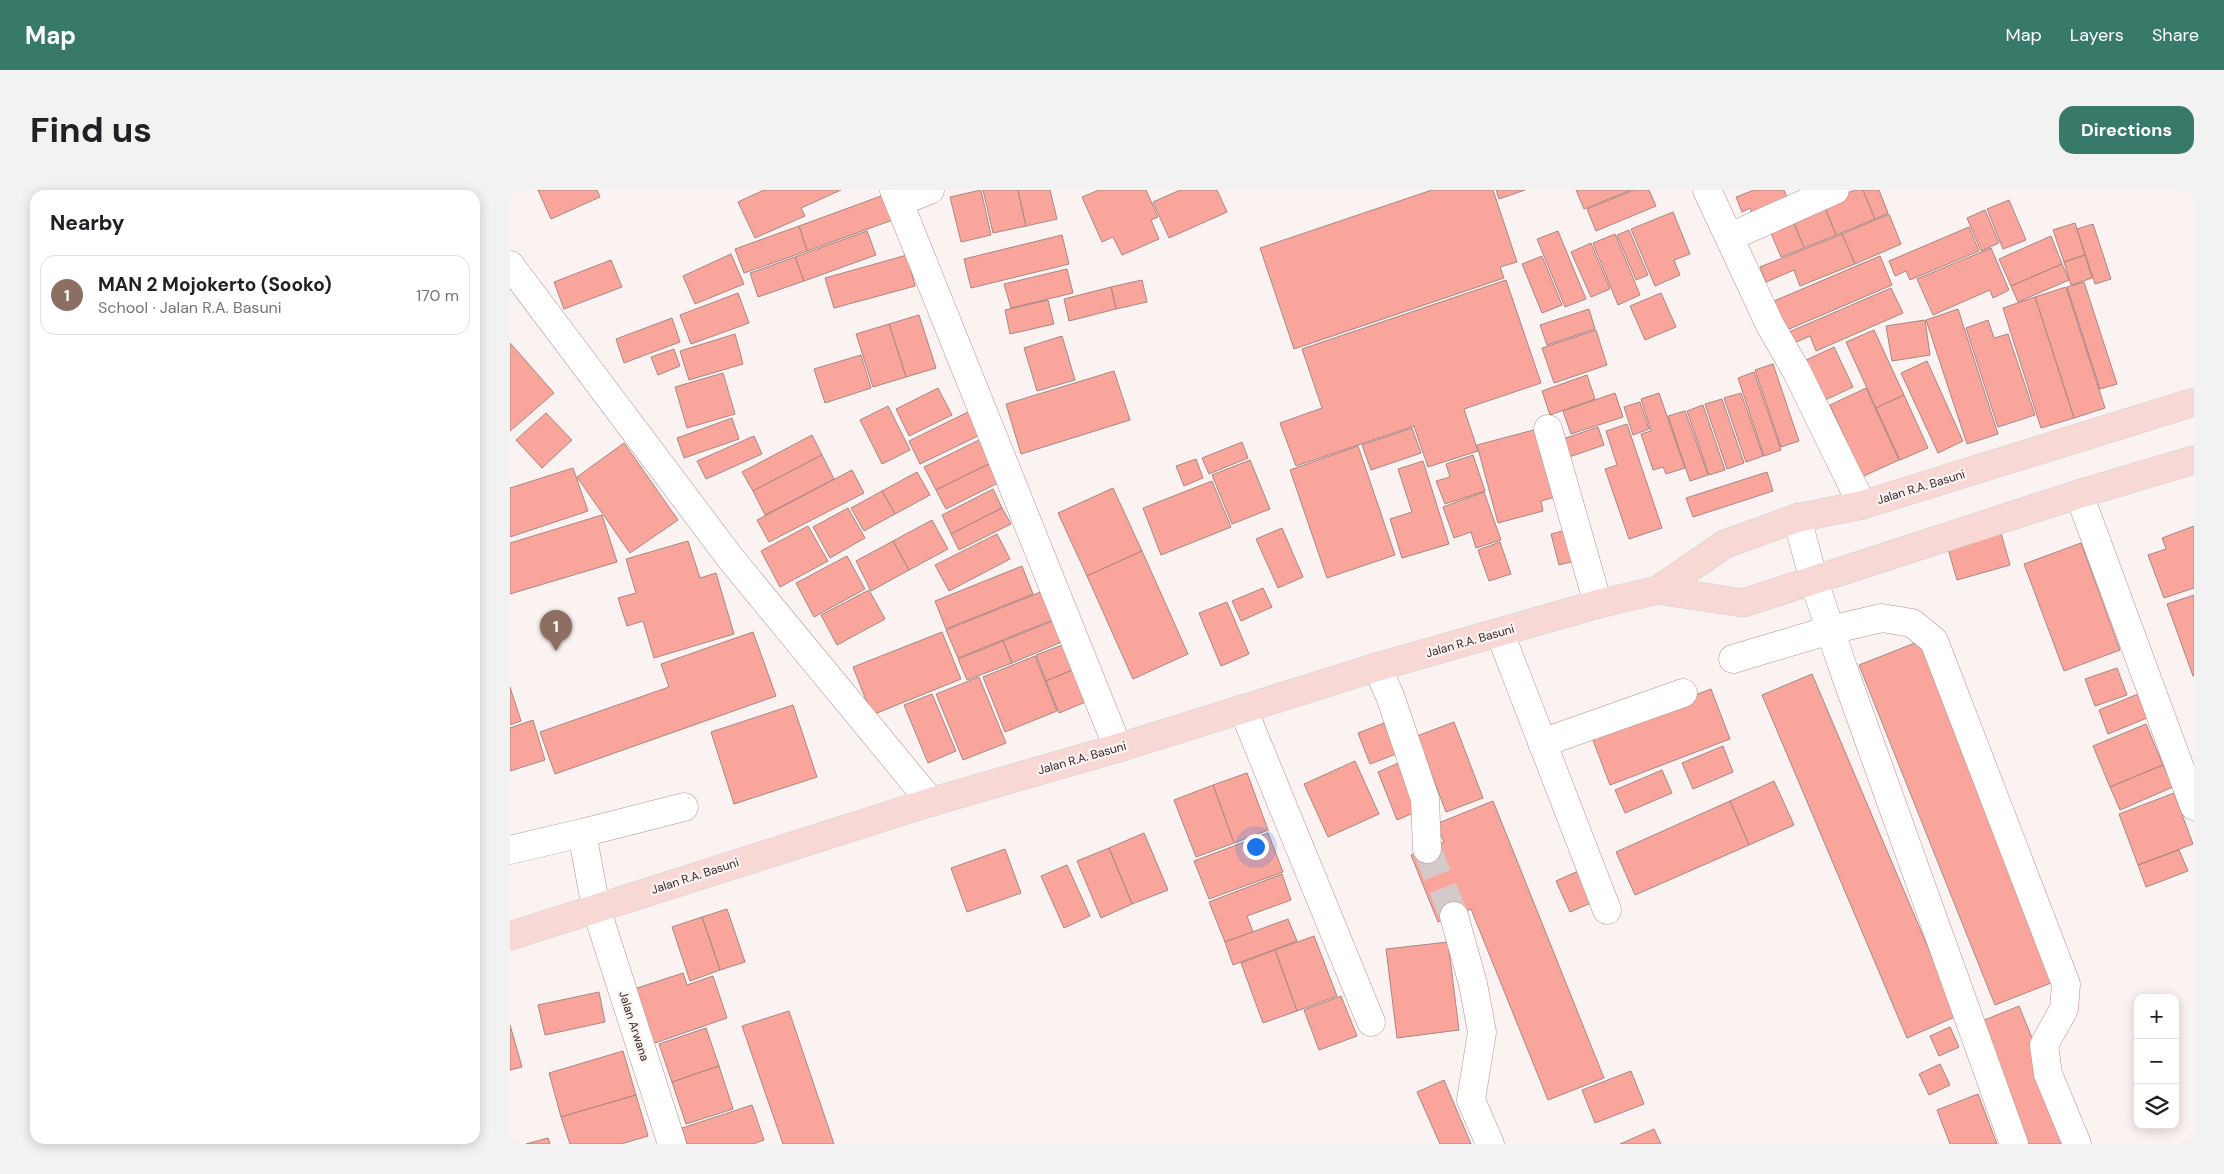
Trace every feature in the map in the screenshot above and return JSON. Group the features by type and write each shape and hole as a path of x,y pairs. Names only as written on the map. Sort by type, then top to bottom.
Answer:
{"main road":[{"name":"Jalan R.A. Basuni","path":"510,936 931,802 1118,748 1377,667 1598,604 1658,590 1725,544 1797,518 1862,505 2194,402"},
{"name":"Jalan R.A. Basuni","path":"1658,590 1743,603 2079,494 2194,460"}],"street":[{"path":"930,190 897,196 1118,748"},
{"path":"1707,190 1770,325 1796,372 1862,505"},
{"path":"1730,237 1834,190"},
{"path":"510,265 731,559 931,802"},
{"path":"1548,429 1598,604"},
{"path":"2079,494 2194,806"},
{"path":"1797,518 1830,630 2014,1144"},
{"path":"1733,659 1830,630 1882,618 1912,623 1934,641 2066,984 2064,1009 2044,1045 2048,1074 2077,1144"},
{"path":"1500,633 1607,910"},
{"path":"1377,667 1390,696 1424,799 1427,849"},
{"path":"1542,744 1683,693"},
{"path":"1243,709 1371,1022"},
{"path":"510,850 684,807"},
{"name":"Jalan Arwana","path":"582,833 596,908 672,1144"},
{"path":"1454,916 1473,984 1482,1032 1471,1100 1490,1144"}],"building":[{"path":"538,190 597,190 600,197 551,219"},
{"path":"764,190 841,190 801,208 805,216 755,238 738,202"},
{"path":"981,190 991,235 961,242 950,197"},
{"path":"983,190 1018,190 1026,226 993,233"},
{"path":"1018,190 1050,190 1057,219 1026,226"},
{"path":"1099,190 1146,190 1158,217 1151,220 1159,239 1122,255 1113,237 1102,242 1082,197"},
{"path":"1180,190 1217,190 1227,212 1169,238 1153,202"},
{"path":"1432,190 1493,190 1517,262 1500,267 1504,278 1294,349 1260,248"},
{"path":"1496,190 1525,190 1499,199"},
{"path":"1576,190 1631,190 1584,209"},
{"path":"1634,190 1649,190 1656,206 1596,231 1587,209"},
{"path":"1754,190 1784,190 1789,202 1753,217 1750,208 1742,212 1736,197"},
{"path":"1855,190 1863,190 1875,219 1836,235 1823,203"},
{"path":"1863,190 1879,190 1888,213 1875,219"},
{"path":"892,192 901,217 807,251 799,226"},
{"path":"2009,200 2026,240 2003,249 1987,209"},
{"path":"1823,203 1836,235 1804,248 1791,216"},
{"path":"1985,210 1999,243 1981,251 1967,218"},
{"path":"1673,212 1690,254 1674,260 1680,275 1655,286 1631,229"},
{"path":"1889,214 1901,244 1855,264 1842,234"},
{"path":"1791,216 1804,248 1781,257 1768,226"},
{"path":"2075,223 2085,255 2064,262 2053,230"},
{"path":"2093,224 2111,279 2095,284 2077,229"},
{"path":"799,226 807,251 744,273 735,249"},
{"path":"1969,227 1979,251 1910,280 1906,271 1895,276 1889,261"},
{"path":"1629,230 1648,275 1636,280 1617,235"},
{"path":"867,231 876,255 804,281 795,257"},
{"path":"1558,231 1586,299 1565,307 1537,239"},
{"path":"1615,234 1640,295 1618,305 1593,243"},
{"path":"1842,234 1855,264 1800,286 1794,270 1766,282 1760,267"},
{"path":"1062,235 1069,264 971,288 964,259"},
{"path":"2051,236 2062,264 2011,286 1999,259"},
{"path":"1591,243 1610,289 1591,297 1571,252"},
{"path":"1991,248 2009,290 1993,298 1990,290 1933,315 1917,279"},
{"path":"731,254 744,284 695,304 683,276"},
{"path":"907,255 915,286 834,308 825,278"},
{"path":"2085,255 2092,278 2071,285 2064,262"},
{"path":"1542,256 1562,305 1542,313 1522,264"},
{"path":"1880,256 1892,285 1787,330 1774,301"},
{"path":"795,257 804,281 758,297 750,273"},
{"path":"611,260 622,287 564,309 554,282"},
{"path":"2062,264 2069,280 2018,302 2011,286"},
{"path":"1067,269 1073,293 1011,308 1004,284"},
{"path":"1142,280 1147,302 1116,309 1111,287"},
{"path":"1506,280 1541,383 1464,409 1478,451 1428,467 1414,426 1296,466 1280,423 1322,408 1302,349"},
{"path":"2084,282 2117,384 2100,389 2067,287"},
{"path":"1111,287 1116,309 1069,321 1064,299"},
{"path":"2066,287 2105,408 2074,418 2035,297"},
{"path":"1891,288 1903,313 1816,351 1810,336 1794,343 1789,332"},
{"path":"738,293 749,323 691,344 680,315"},
{"path":"1661,293 1676,327 1645,340 1630,306"},
{"path":"2035,297 2074,418 2041,428 2003,308"},
{"path":"1048,300 1054,324 1010,334 1005,310"},
{"path":"1589,309 1595,329 1547,345 1540,325"},
{"path":"1958,309 1998,434 1967,444 1926,320"},
{"path":"919,315 936,368 906,377 889,324"},
{"path":"672,318 680,342 624,363 616,339"},
{"path":"1925,320 1930,355 1892,361 1886,326"},
{"path":"1988,320 1994,338 2008,334 2035,415 1998,427 1966,328"},
{"path":"889,324 906,377 873,387 856,334"},
{"path":"1596,330 1607,365 1554,383 1542,348"},
{"path":"1874,330 1904,395 1876,408 1846,342"},
{"path":"735,334 743,364 689,380 680,351"},
{"path":"1062,336 1075,380 1037,391 1024,348"},
{"path":"510,343 554,393 510,431"},
{"path":"1834,347 1853,387 1823,401 1804,361"},
{"path":"674,349 680,366 658,375 651,357"},
{"path":"861,355 871,388 825,403 814,369"},
{"path":"1927,361 1963,441 1938,453 1901,373"},
{"path":"1773,364 1799,441 1781,447 1755,370"},
{"path":"1114,371 1130,420 1021,454 1006,404"},
{"path":"1754,372 1781,450 1764,456 1738,378"},
{"path":"723,373 735,414 687,428 675,387"},
{"path":"1587,375 1595,399 1550,415 1542,391"},
{"path":"938,388 952,415 909,436 896,409"},
{"path":"1866,388 1899,460 1855,480 1850,449 1830,405"},
{"path":"1615,393 1623,417 1571,434 1563,411"},
{"path":"1659,393 1685,468 1666,474 1663,467 1653,470 1641,434 1651,431 1641,399"},
{"path":"1741,393 1763,456 1746,462 1724,398"},
{"path":"1904,395 1928,448 1900,460 1876,408"},
{"path":"1722,399 1744,463 1727,469 1705,404"},
{"path":"1640,402 1649,429 1633,435 1624,407"},
{"path":"1703,405 1725,470 1709,475 1687,411"},
{"path":"888,406 910,450 882,464 860,420"},
{"path":"972,410 984,433 920,464 909,441"},
{"path":"1685,411 1708,475 1690,481 1668,416"},
{"path":"546,413 572,440 542,468 516,440"},
{"path":"732,418 739,439 684,458 677,438"},
{"path":"1627,424 1662,528 1629,539 1605,469 1617,465 1606,431"},
{"path":"1598,427 1604,445 1569,457 1563,439"},
{"path":"1412,428 1421,453 1371,470 1362,445"},
{"path":"1541,428 1559,496 1541,501 1543,511 1498,523 1477,445"},
{"path":"812,435 822,455 753,491 742,472"},
{"path":"754,436 762,454 706,479 697,461"},
{"path":"981,439 993,462 936,490 924,467"},
{"path":"1242,442 1248,458 1209,474 1202,458"},
{"path":"624,443 678,520 630,553 577,477"},
{"path":"1358,446 1395,555 1327,578 1290,470"},
{"path":"822,455 834,479 765,515 753,491"},
{"path":"1473,455 1485,491 1445,504 1436,481 1450,477 1446,464"},
{"path":"1196,459 1203,478 1184,486 1176,466"},
{"path":"1250,460 1270,509 1232,524 1212,475"},
{"path":"1423,461 1449,544 1402,558 1390,519 1412,512 1398,469"},
{"path":"993,462 1002,481 946,509 936,490"},
{"path":"573,468 588,511 510,537 510,488"},
{"path":"852,470 864,493 769,542 757,520"},
{"path":"917,472 930,495 895,514 882,491"},
{"path":"1767,472 1773,491 1693,517 1686,498"},
{"path":"1212,481 1231,527 1161,555 1143,508"},
{"path":"1113,488 1142,551 1087,576 1058,513"},
{"path":"993,489 1002,508 951,534 942,515"},
{"path":"882,491 895,514 864,531 851,508"},
{"path":"1484,492 1501,540 1476,548 1471,532 1454,538 1443,507"},
{"path":"848,508 865,538 830,558 813,527"},
{"path":"1002,508 1011,524 959,550 951,534"},
{"path":"602,515 617,562 510,594 510,543"},
{"path":"932,520 948,549 909,570 893,541"},
{"path":"808,526 828,561 780,587 761,551"},
{"path":"2194,526 2194,588 2164,598 2148,555 2166,549 2162,538"},
{"path":"1282,528 1303,577 1278,588 1256,539"},
{"path":"1570,529 1578,560 1559,565 1551,534"},
{"path":"2001,533 2010,565 1957,580 1948,549"},
{"path":"997,534 1010,559 949,591 935,565"},
{"path":"688,541 700,578 716,573 734,634 654,658 643,621 627,626 618,598 636,593 626,559"},
{"path":"893,541 909,570 871,591 856,561"},
{"path":"1500,542 1511,574 1489,581 1478,550"},
{"path":"2081,543 2120,650 2064,671 2024,564"},
{"path":"1142,551 1188,654 1133,679 1087,576"},
{"path":"847,556 865,589 814,617 796,583"},
{"path":"1022,566 1033,594 946,629 935,601"},
{"path":"1263,588 1272,607 1241,621 1232,601"},
{"path":"869,590 885,619 837,645 821,615"},
{"path":"1043,591 1055,619 958,658 946,630"},
{"path":"2194,595 2194,676 2193,676 2167,604"},
{"path":"1227,602 1249,654 1221,666 1199,613"},
{"path":"1055,620 1064,641 1012,663 1003,641"},
{"path":"753,632 776,696 555,774 540,732 669,687 661,664"},
{"path":"942,632 961,679 872,715 853,667"},
{"path":"1003,641 1012,663 967,680 958,659"},
{"path":"1920,641 2056,981 1995,1005 1859,665"},
{"path":"1065,644 1075,669 1046,681 1036,655"},
{"path":"1035,656 1057,711 1005,732 983,677"},
{"path":"2117,668 2127,695 2095,706 2085,679"},
{"path":"1075,669 1088,701 1059,713 1046,681"},
{"path":"1812,674 1957,1016 1907,1038 1762,695"},
{"path":"979,677 1006,743 963,760 936,694"},
{"path":"510,687 521,721 510,725"},
{"path":"1711,689 1730,739 1610,785 1591,735"},
{"path":"932,694 956,751 928,763 904,705"},
{"path":"2138,694 2147,718 2108,734 2099,710"},
{"path":"793,705 817,777 734,804 711,732"},
{"path":"533,720 545,760 510,771 510,728"},
{"path":"1454,722 1483,798 1446,812 1417,736"},
{"path":"1384,723 1396,754 1370,764 1358,733"},
{"path":"2146,724 2163,765 2110,787 2093,746"},
{"path":"1723,746 1733,772 1693,789 1682,763"},
{"path":"1355,761 1379,814 1328,837 1304,784"},
{"path":"1403,761 1423,809 1397,820 1378,772"},
{"path":"2163,765 2173,787 2120,810 2110,787"},
{"path":"1662,770 1672,793 1625,813 1615,790"},
{"path":"1247,773 1268,830 1234,843 1213,785"},
{"path":"1774,781 1794,825 1749,845 1730,801"},
{"path":"1213,785 1234,843 1196,857 1174,800"},
{"path":"2174,793 2193,844 2138,865 2119,814"},
{"path":"1493,801 1604,1078 1548,1100 1471,909 1438,922 1411,855 1444,842 1436,824"},
{"path":"1730,801 1749,845 1635,895 1616,852"},
{"path":"1144,833 1168,890 1132,904 1109,848"},
{"path":"1268,833 1283,872 1209,899 1194,861"},
{"path":"1109,848 1132,904 1101,918 1077,861"},
{"path":"1005,849 1021,893 967,912 951,868"},
{"path":"2179,850 2188,871 2146,887 2138,865"},
{"path":"1067,865 1090,916 1064,928 1041,876"},
{"path":"1585,868 1598,900 1570,912 1556,881"},
{"path":"1282,874 1291,900 1247,916 1253,932 1225,942 1209,902"},
{"path":"727,909 745,962 720,970 702,917"},
{"path":"702,917 720,970 690,981 672,927"},
{"path":"1288,919 1297,941 1233,965 1225,942"},
{"path":"1314,936 1337,996 1297,1011 1275,950"},
{"path":"1448,942 1459,1030 1397,1038 1386,949"},
{"path":"1275,950 1297,1011 1263,1023 1241,963"},
{"path":"683,973 687,985 713,976 727,1018 652,1044 628,991"},
{"path":"599,992 605,1022 545,1035 538,1005"},
{"path":"1341,996 1357,1036 1319,1050 1304,1010"},
{"path":"2019,1006 2075,1144 2026,1144 1977,1023"},
{"path":"789,1011 834,1144 783,1144 742,1026"},
{"path":"510,1025 522,1067 510,1070"},
{"path":"1950,1027 1959,1047 1939,1056 1930,1036"},
{"path":"706,1028 719,1066 672,1082 659,1044"},
{"path":"623,1051 636,1095 561,1117 549,1073"},
{"path":"1940,1064 1950,1085 1929,1095 1919,1074"},
{"path":"719,1066 733,1109 686,1124 672,1082"},
{"path":"1631,1071 1644,1104 1595,1123 1582,1090"},
{"path":"1444,1080 1471,1144 1440,1144 1417,1092"},
{"path":"1978,1094 1997,1144 1950,1144 1937,1110"},
{"path":"636,1095 648,1136 621,1144 570,1144 561,1117"},
{"path":"752,1105 764,1140 753,1144 687,1144 682,1128"},
{"path":"1654,1129 1661,1144 1620,1144"},
{"path":"548,1138 550,1144 526,1144"}],"tunnel":[{"path":"1427,849 1454,916"}],"place":[{"name":"MAN 2 Mojokerto (Sooko)","path":"556,651"}]}
